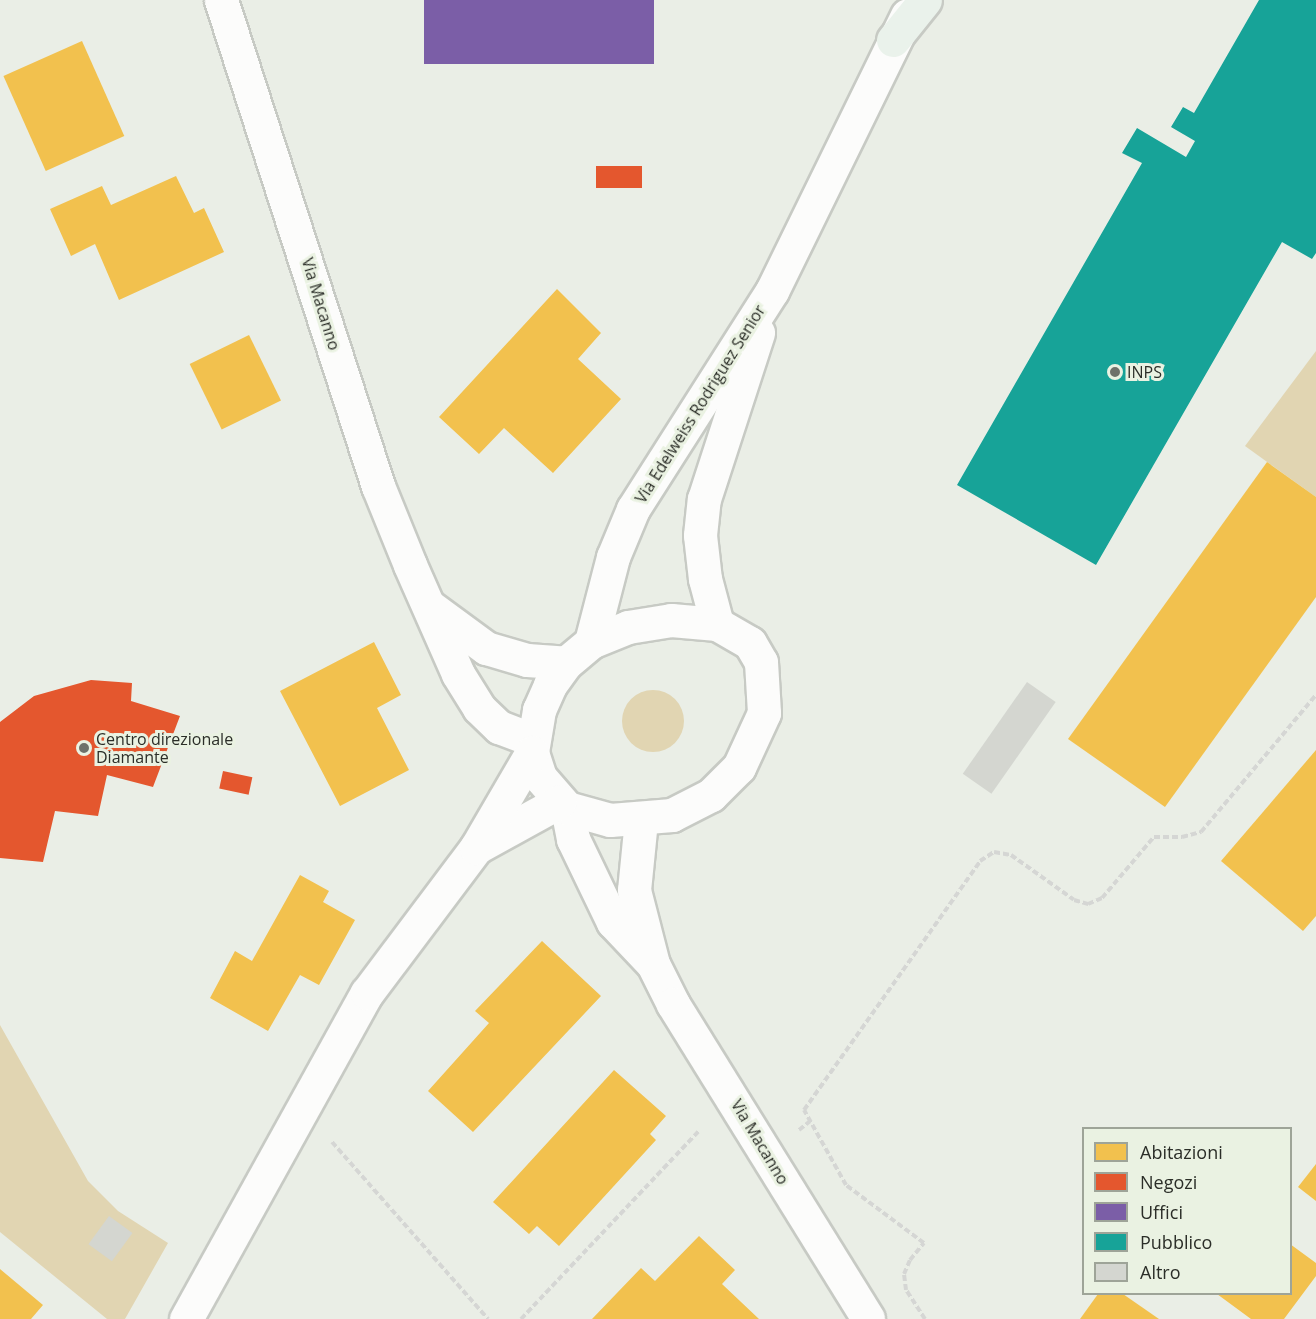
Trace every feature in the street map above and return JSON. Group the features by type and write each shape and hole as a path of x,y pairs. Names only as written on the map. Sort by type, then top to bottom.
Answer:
{"main road":[{"path":"893,40 900,0"},
{"path":"893,40 925,0"}],"street":[{"name":"Via Macanno","path":"221,0 378,486 427,605 458,674 479,708 500,727 532,745"},
{"path":"772,291 893,40 916,0"},
{"name":"Via Edelweiss Rodriguez Senior","path":"717,624 705,579 700,535 704,499 772,291"},
{"name":"Via Edelweiss Rodriguez Senior","path":"591,642 613,557 633,509 772,291"},
{"path":"427,605 486,648 527,660 566,663"},
{"path":"186,1319 367,993 413,927 476,848 532,745 550,685 566,663 591,642 628,627 671,620 717,624 750,643 761,662 764,713 739,767 711,795 672,814 641,820 610,820 563,805 540,777 532,745"},
{"name":"Via Macanno","path":"563,805 573,839 613,922 653,964"},
{"path":"476,848 563,805"},
{"name":"Via Macanno","path":"641,820 634,890 653,964 673,1004 868,1319"}],"path":[{"path":"925,1319 906,1290 904,1274 910,1260 924,1243 846,1185 804,1110 980,861 994,852 1011,855 1074,900 1088,904 1102,898 1154,837 1182,837 1202,832 1316,695"},
{"path":"521,1319 732,1096"},
{"path":"330,1139 488,1319"}],"shaded area":[{"path":"1316,351 1316,497 1245,446"},
{"path":"653,690 665,692 675,699 682,709 684,721 682,733 675,743 665,750 653,752 641,750 631,743 624,733 622,721 624,709 631,699 641,692"},
{"path":"0,1025 88,1181 118,1211 168,1243 125,1319 107,1319 0,1232"}],"building: Abitazioni":[{"path":"82,41 124,136 46,171 3,76"},
{"path":"176,176 194,213 204,208 224,252 119,300 95,244 71,256 50,209 102,186 111,205"},
{"path":"557,289 601,333 578,359 621,399 553,473 504,428 479,454 439,417"},
{"path":"249,335 281,401 222,430 190,364"},
{"path":"1267,462 1316,497 1316,597 1165,807 1068,739"},
{"path":"374,642 401,695 377,708 409,770 340,806 280,691"},
{"path":"1316,750 1316,916 1303,931 1221,861"},
{"path":"300,875 329,891 323,902 355,920 319,985 300,975 268,1031 210,998 235,951 252,961"},
{"path":"542,941 601,996 473,1132 428,1091 489,1023 475,1011"},
{"path":"614,1070 666,1116 650,1134 656,1140 559,1246 537,1226 529,1234 493,1202"},
{"path":"1316,1164 1316,1201 1298,1187"},
{"path":"699,1236 735,1270 722,1284 759,1319 592,1319 641,1268 655,1281"},
{"path":"1292,1245 1316,1263 1316,1276 1284,1319 1251,1319 1218,1295 1292,1295"},
{"path":"0,1269 43,1305 31,1319 0,1319"},
{"path":"1097,1295 1124,1295 1159,1319 1080,1319"}],"building: Negozi":[{"path":"596,166 642,166 642,188 596,188"},
{"name":"Centro direzionale Diamante","path":"91,680 132,683 131,701 180,716 153,787 107,775 98,816 55,811 43,862 0,858 0,722 34,696"},
{"path":"223,771 252,777 249,795 219,789"}],"building: Uffici":[{"path":"424,0 654,0 654,64 424,64"}],"building: Pubblico":[{"name":"INPS","path":"1259,0 1316,0 1316,253 1312,259 1282,242 1096,565 957,485 1142,163 1122,153 1137,128 1186,157 1195,141 1171,127 1183,107 1194,113"}],"building: Altro":[{"path":"1027,682 1056,702 991,794 963,774"},
{"path":"109,1216 132,1233 112,1261 88,1244"}],"place":[{"name":"INPS","path":"1115,372"},
{"name":"Centro direzionale Diamante","path":"84,748"}]}
